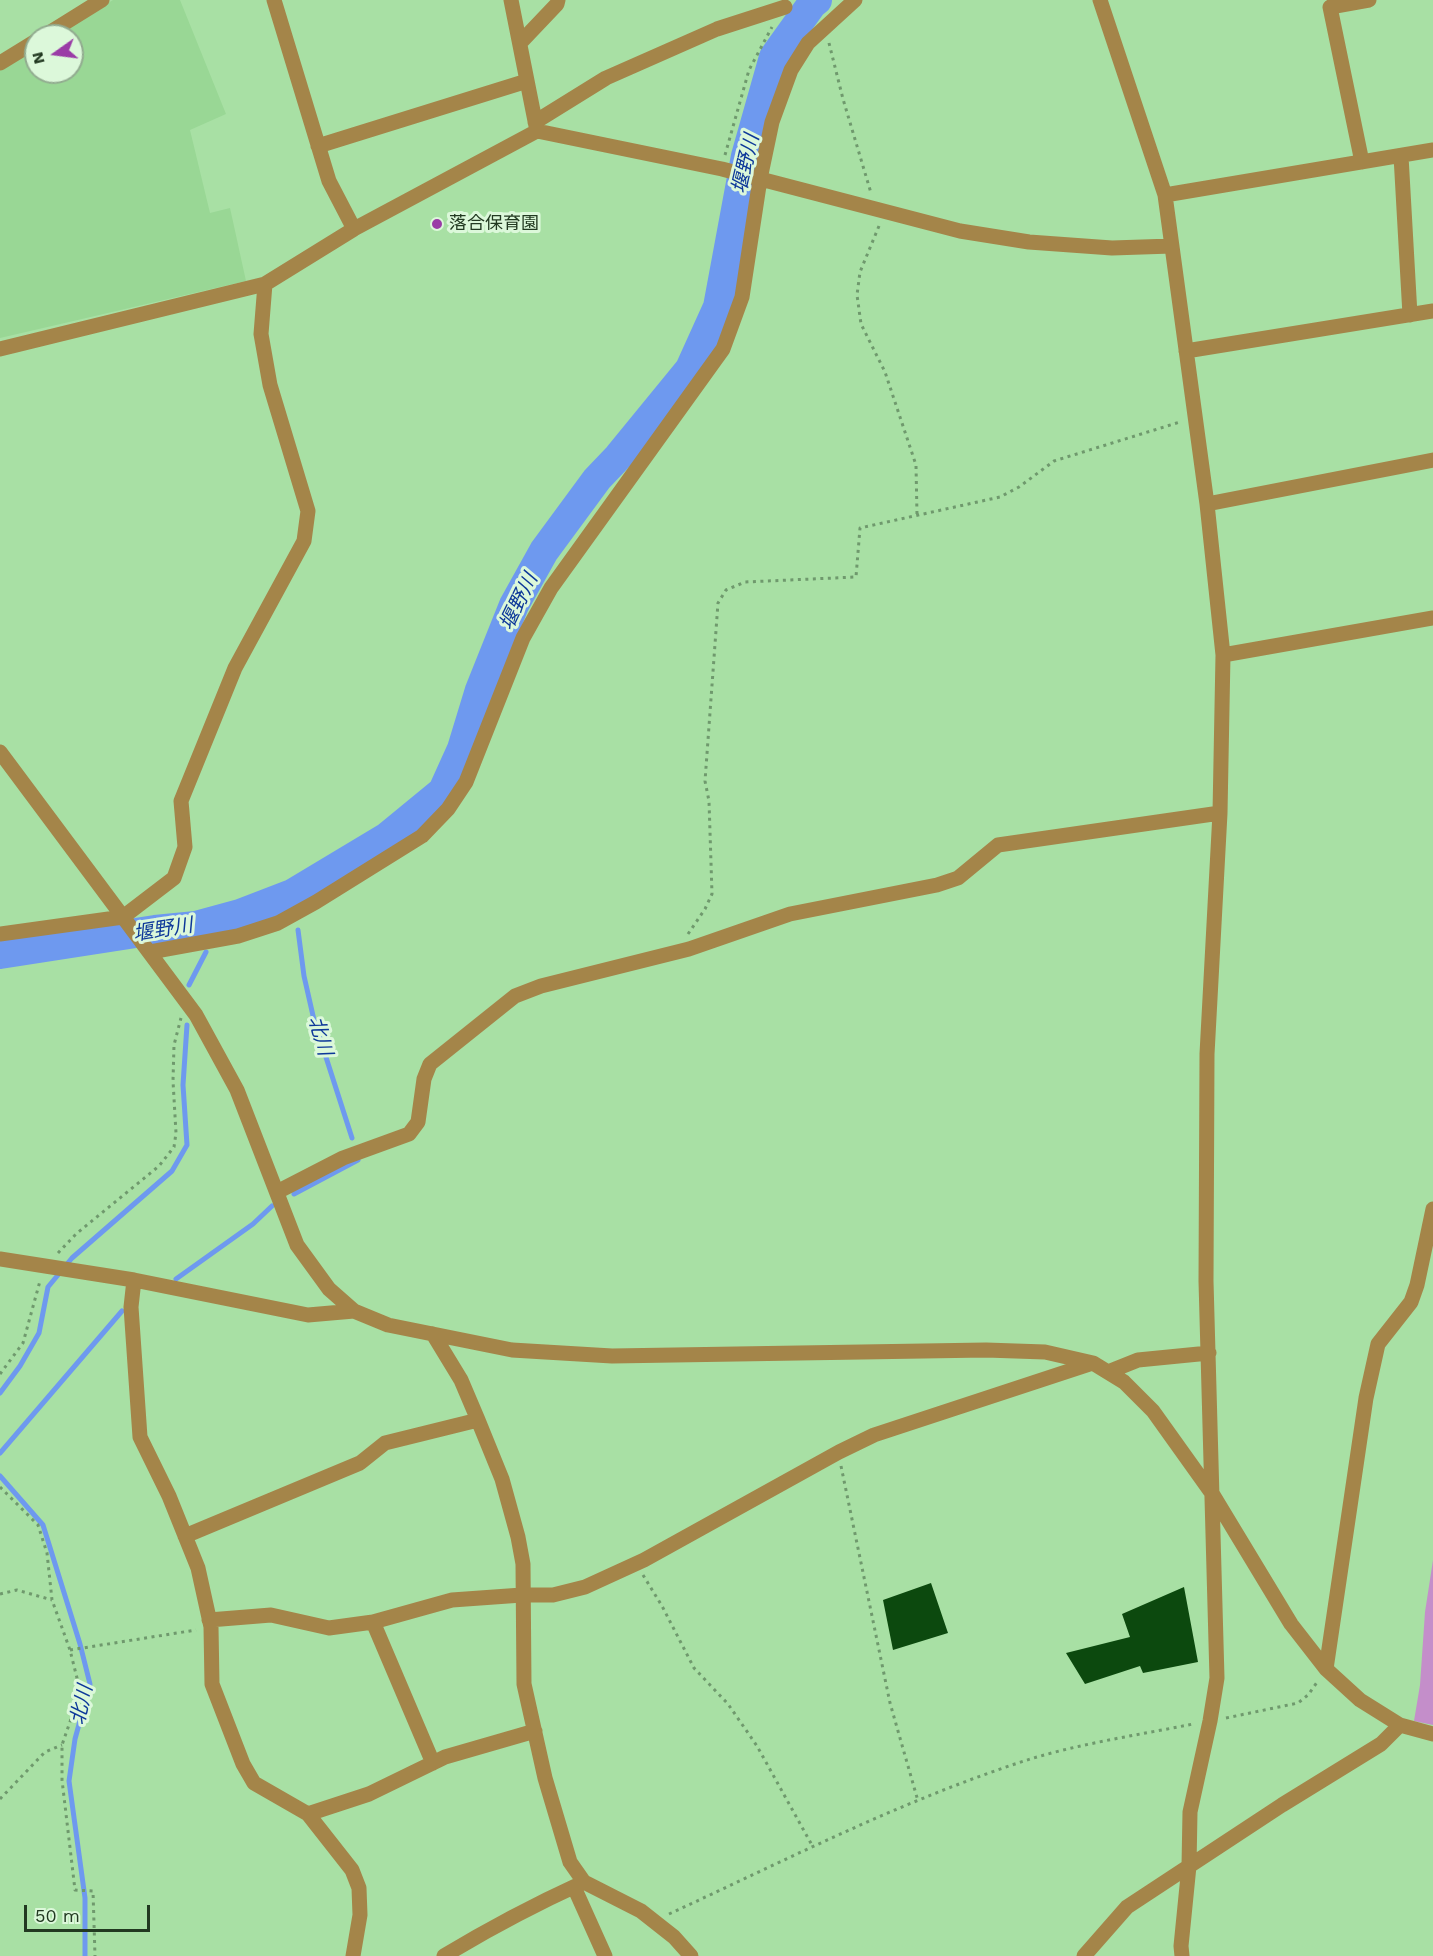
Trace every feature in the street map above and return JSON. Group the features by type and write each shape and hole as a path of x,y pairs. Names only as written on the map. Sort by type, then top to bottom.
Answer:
{"street":[{"path":"274,0 329,182 354,229"},
{"path":"511,0 536,127"},
{"path":"520,43 557,4 558,0"},
{"path":"148,950 238,936 278,923 422,836 448,809 466,782 523,638 551,588 723,349 742,297 760,179 772,122 791,70 808,43 855,0"},
{"path":"1100,0 1165,195 1207,504 1223,655 1220,813 1207,1054 1206,1281 1217,1678 1190,1812 1190,1866 1181,1946 1182,1956"},
{"path":"1362,162 1330,7 1369,0"},
{"path":"63,24 100,1"},
{"path":"0,349 265,284 354,229 536,127 606,78 717,29 785,7"},
{"path":"0,63 24,48"},
{"path":"318,146 527,81"},
{"path":"536,127 722,169 960,231 1029,242 1112,248 1172,246"},
{"path":"1165,195 1433,150"},
{"path":"1401,156 1410,315"},
{"path":"0,934 125,920 174,878 184,847 181,801 235,668 304,541 308,510 270,385 261,334 265,284"},
{"path":"1186,351 1433,311"},
{"path":"1207,504 1433,460"},
{"path":"1223,655 1433,618"},
{"path":"0,752 196,1015 237,1090 297,1245 329,1289 354,1311 388,1324 433,1334 512,1350 560,1354 612,1356 986,1350 1046,1352 1093,1363 1124,1382 1153,1411 1213,1495 1291,1624 1326,1669 1360,1700 1400,1725 1433,1734"},
{"path":"277,1192 343,1158 409,1134 418,1122 424,1078 430,1064 515,996 541,986 684,950 790,914 937,885 958,878 998,845 1220,813"},
{"path":"1326,1669 1366,1398 1378,1344 1411,1302 1417,1285 1433,1209"},
{"path":"0,1259 134,1280 308,1315 354,1311"},
{"path":"134,1280 131,1307 140,1437 169,1496 198,1568 210,1623 212,1684 243,1764 254,1784 308,1814 352,1870 359,1888 360,1915 353,1956"},
{"path":"433,1334 461,1380 502,1479 523,1564 524,1684 545,1778 570,1862 605,1956"},
{"path":"1108,1372 1138,1360 1209,1353"},
{"path":"210,1623 271,1615 329,1628 373,1622 452,1600 553,1595 585,1587 636,1564 838,1452 874,1435 1093,1363"},
{"path":"185,1536 360,1463 385,1443 478,1420"},
{"path":"373,1622 432,1763"},
{"path":"1084,1956 1127,1907 1282,1805 1381,1744 1400,1725"},
{"path":"308,1814 369,1794 445,1757 535,1731"},
{"path":"444,1956 544,1899 579,1884 641,1911 674,1938 691,1956"}],"path":[{"path":"722,169 749,70 785,7"},
{"path":"825,27 843,99 881,210 860,272 857,295 861,324 885,372 916,465 918,515"},
{"path":"684,950 689,931 705,909 712,894 709,801 705,781 718,603 726,590 745,582 856,577 860,528 1000,496 1019,487 1054,461 1195,417"},
{"path":"0,1374 23,1343 38,1286 48,1267 76,1234 159,1166 174,1147 176,1134 172,1081 174,1045 185,1000"},
{"path":"838,1452 890,1703 918,1801"},
{"path":"0,1487 38,1525 47,1553 52,1600 70,1650 79,1686 62,1745 62,1780 75,1890 93,1891 95,1956"},
{"path":"636,1564 662,1606 694,1668 728,1704 757,1746 813,1847"},
{"path":"0,1594 17,1590 52,1600"},
{"path":"70,1650 185,1633 210,1623"},
{"path":"653,1921 894,1809 1025,1761 1101,1742 1298,1703 1308,1695 1326,1669"},
{"path":"0,1799 45,1752 62,1745"}],"shaded area":[{"path":"113,0 180,0 226,114 190,130 210,213 230,208 246,281 0,338 0,70 24,55 24,84 84,84 84,24 74,24"},
{"path":"1433,1560 1433,1725 1414,1721 1420,1685 1425,1612"}],"building":[{"path":"931,1583 948,1633 893,1650 883,1600"},
{"path":"1184,1587 1198,1662 1143,1673 1140,1666 1085,1684 1066,1653 1130,1637 1122,1614"}],"waterway":[{"name":"堰野川","path":"0,954 155,930 196,926 240,914 292,894 387,837 443,791 462,749 480,690 514,605 544,551 597,479 618,457 690,369 718,307 746,156 774,57 817,0"},
{"name":"堰野川","path":"231,924 240,914"},
{"name":"北川","path":"298,930 304,976 314,1020 352,1138"},
{"path":"189,985 206,952"},
{"path":"0,1393 20,1366 39,1333 48,1287 72,1258 172,1171 187,1145 183,1085 187,1025"},
{"name":"北川","path":"294,1194 358,1160"},
{"name":"北川","path":"176,1279 253,1224 272,1206"},
{"name":"北川","path":"0,1453 122,1311"},
{"name":"北川","path":"0,1476 43,1525 90,1684 75,1739 69,1781 85,1898 85,1956"}],"place":[{"name":"落合保育園","path":"437,224"}]}
